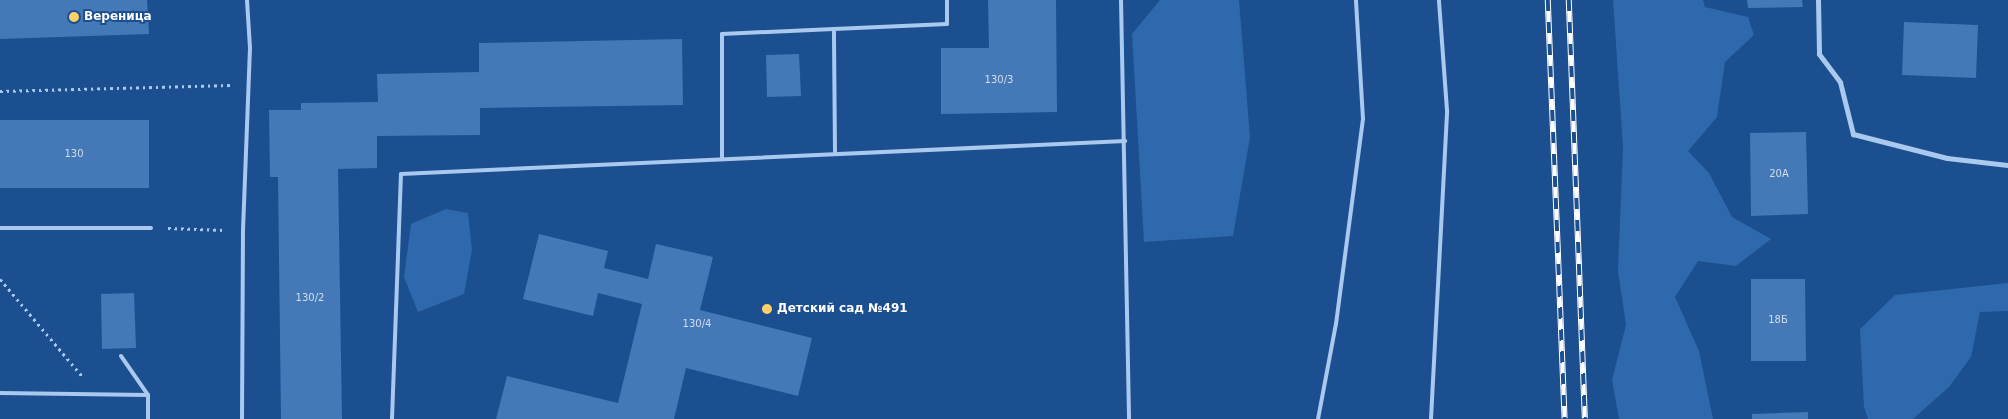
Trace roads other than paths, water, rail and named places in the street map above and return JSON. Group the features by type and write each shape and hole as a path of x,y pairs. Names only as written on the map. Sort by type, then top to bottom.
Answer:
{"street":[{"path":"1818,0 1820,54 1840,82 1853,134 1947,158 2008,165"}],"lane":[{"path":"242,419 243,230 247,85 250,48 247,0"},
{"path":"722,158 722,34 947,24 947,0"},
{"path":"1121,0 1126,141 1129,419"},
{"path":"1318,419 1336,324 1363,119 1356,0"},
{"path":"1431,419 1447,110 1439,0"},
{"path":"834,29 835,152"},
{"path":"392,419 401,174 835,152 1126,141"},
{"path":"0,228 151,228"},
{"path":"121,356 148,395 148,419"},
{"path":"0,393 148,395"}],"railway":[{"path":"1548,0 1565,419"},
{"path":"1569,0 1585,419"}],"place":[{"name":"Вереница","path":"74,17"},
{"name":"Детский сад №491","path":"767,309"}]}
